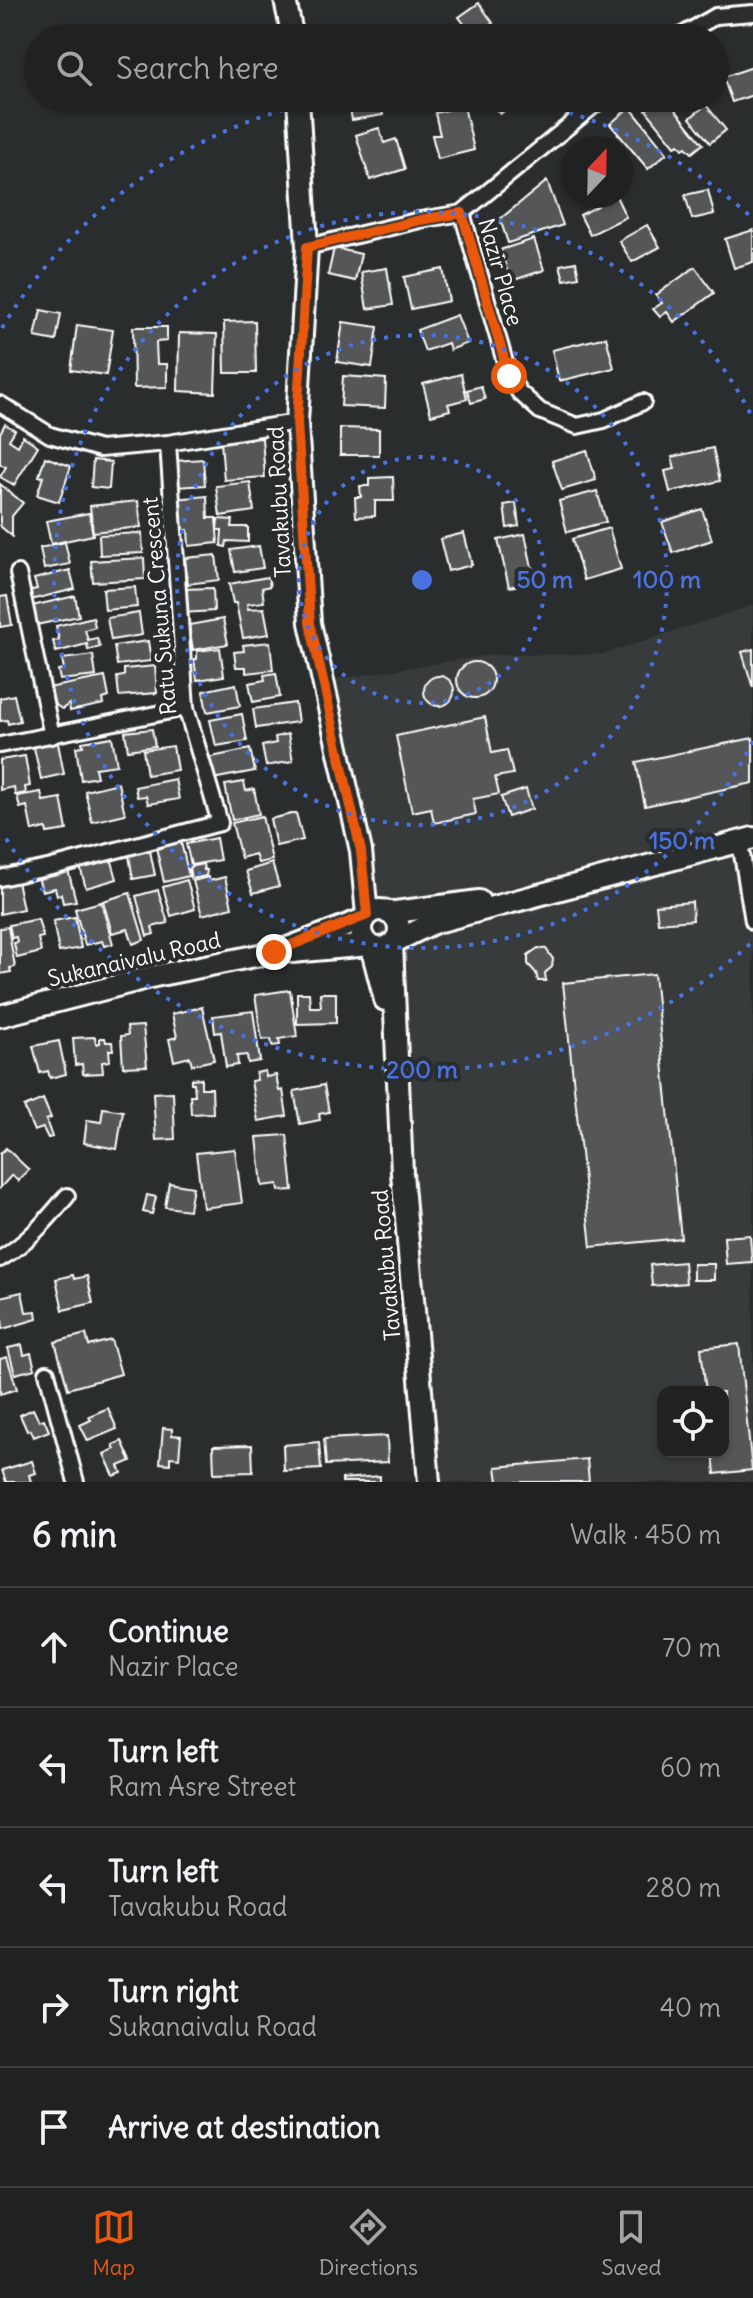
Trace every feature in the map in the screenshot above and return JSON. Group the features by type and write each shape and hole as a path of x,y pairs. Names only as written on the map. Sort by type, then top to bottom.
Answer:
{"main road":[{"path":"285,0 290,24"},
{"name":"Tavakubu Road","path":"299,112 307,247 297,422 310,623 376,915"},
{"name":"Sukanaivalu Road","path":"280,951 382,944 433,923 747,840"},
{"name":"Sukanaivalu Road","path":"0,1016 155,976 280,951 376,915 464,902 523,898"},
{"path":"376,915 397,923 399,930 382,944 361,933 376,915"},
{"name":"Tavakubu Road","path":"382,944 395,1043 402,1173 429,1482"}],"street":[{"path":"702,24 716,16 753,13"},
{"path":"307,247 462,213 586,112"},
{"name":"Nazir Place","path":"462,213 509,376 519,392 540,411 577,426 604,420 643,402"},
{"path":"0,404 50,435 100,449 168,443 297,422"},
{"name":"Ratu Sukuna Crescent","path":"0,878 220,823 186,708 168,443"},
{"path":"18,573 52,736"},
{"path":"0,745 186,708"},
{"path":"747,840 753,921"},
{"path":"0,1259 27,1240 67,1196"},
{"path":"47,1373 76,1482"}],"shaded area":[{"path":"753,605 753,1482 429,1482 378,911 361,851 323,681 489,655 604,654"}],"building":[{"path":"479,3 493,23 464,24 459,17"},
{"path":"753,67 753,95 732,102 729,75"},
{"path":"351,112 382,112 383,115 352,120"},
{"path":"465,112 474,150 438,159 432,135 440,135 435,113"},
{"path":"624,112 634,112 667,153 648,169 633,151 633,136 620,136 610,124"},
{"path":"648,112 677,112 703,144 692,153 679,144 675,146"},
{"path":"697,112 712,112 726,130 710,143 690,118"},
{"path":"379,128 384,143 396,139 405,169 370,180 356,135"},
{"path":"547,181 563,225 508,243 500,219"},
{"path":"708,190 714,214 692,219 685,195"},
{"path":"594,208 622,208 626,217 590,235 580,215"},
{"path":"647,225 660,247 632,262 619,241"},
{"path":"753,230 753,262 734,268 725,239"},
{"path":"534,239 544,270 511,281 500,250"},
{"path":"334,248 361,254 355,281 328,275"},
{"path":"576,262 579,277 564,280 560,265"},
{"path":"695,267 714,293 674,322 667,312 660,317 653,309 662,303 656,295"},
{"path":"387,268 393,305 367,309 361,272"},
{"path":"443,269 449,301 411,309 404,277"},
{"path":"41,310 61,314 56,341 35,337"},
{"path":"457,315 468,343 450,350 448,343 425,351 417,330"},
{"path":"255,321 256,373 225,373 224,322"},
{"path":"343,322 378,327 372,367 337,362"},
{"path":"77,325 113,330 106,375 71,370"},
{"path":"133,327 167,327 167,341 156,342 157,364 167,364 167,387 134,388"},
{"path":"179,333 217,334 215,393 178,391"},
{"path":"606,337 614,368 559,381 552,350"},
{"path":"461,374 467,399 448,404 450,410 431,415 423,384"},
{"path":"343,376 386,379 385,408 341,406"},
{"path":"481,386 485,399 471,403 467,390"},
{"path":"5,424 15,430 9,440 18,446 23,436 38,446 14,485 0,477 6,467 0,464 0,433"},
{"path":"340,428 379,429 379,455 340,455"},
{"path":"262,438 265,477 224,480 221,441"},
{"path":"713,448 720,481 670,492 665,471 675,469 672,457"},
{"path":"587,450 596,480 562,490 552,461"},
{"path":"45,457 71,466 59,502 37,495"},
{"path":"203,459 205,485 177,487 175,461"},
{"path":"93,460 111,462 109,489 91,487"},
{"path":"393,477 394,501 375,501 375,516 356,517 355,497 361,497 360,486 369,486 369,478"},
{"path":"250,482 254,511 220,516 216,486"},
{"path":"0,484 23,503 12,516 12,536 0,526"},
{"path":"597,491 606,522 567,532 559,501"},
{"path":"207,496 208,518 216,518 218,543 189,546 188,530 177,531 174,499"},
{"path":"138,501 141,527 93,532 90,506"},
{"path":"516,503 519,526 507,528 504,505"},
{"path":"702,509 712,540 673,553 662,522"},
{"path":"89,513 93,535 51,544 46,521"},
{"path":"218,519 233,520 232,527 248,527 248,542 227,541 226,547 221,546 222,530 217,530"},
{"path":"609,528 621,569 584,580 572,539"},
{"path":"142,533 143,553 100,555 99,535"},
{"path":"464,533 472,565 448,571 440,539"},
{"path":"525,534 535,582 509,587 498,540"},
{"path":"65,542 70,564 44,569 40,548"},
{"path":"259,546 263,568 235,572 231,550"},
{"path":"216,555 219,580 188,584 185,558"},
{"path":"144,558 145,579 93,582 91,561"},
{"path":"70,570 75,589 30,600 28,591 37,589 34,579"},
{"path":"268,577 270,586 262,588 264,602 247,604 248,609 264,608 269,634 243,638 229,584"},
{"path":"135,587 137,607 105,610 103,589"},
{"path":"213,588 214,611 182,613 181,589"},
{"path":"7,596 12,625 0,627 0,597"},
{"path":"75,596 79,616 36,625 32,606"},
{"path":"139,613 142,635 111,640 107,618"},
{"path":"93,617 95,627 85,630 88,640 97,638 100,647 88,650 87,644 56,652 53,641 59,640 56,626"},
{"path":"223,619 228,644 193,650 189,625"},
{"path":"148,641 151,661 117,665 114,646"},
{"path":"270,642 273,670 246,673 246,667 236,667 234,652 244,651 243,645"},
{"path":"220,648 224,676 197,680 194,659 197,659 197,651"},
{"path":"753,649 753,688 742,652"},
{"path":"93,655 96,676 60,680 58,670 64,669 62,659"},
{"path":"475,662 487,668 493,680 487,692 475,698 463,692 457,680 463,668"},
{"path":"155,666 157,693 119,696 117,677 124,676 124,669"},
{"path":"276,673 280,697 253,702 249,683 265,680 264,675"},
{"path":"439,676 450,680 454,691 450,702 439,706 428,702 424,691 428,680"},
{"path":"105,677 109,697 103,699 104,704 70,711 69,704 62,709 51,702 48,688"},
{"path":"236,684 240,706 207,712 203,691"},
{"path":"14,695 20,721 8,724 7,720 0,721 0,698"},
{"path":"295,703 298,722 256,728 253,709"},
{"path":"242,714 247,741 216,746 210,720"},
{"path":"485,717 492,753 507,750 513,774 495,777 499,794 473,799 476,814 434,823 431,808 412,812 396,736"},
{"path":"152,729 155,746 128,750 125,732"},
{"path":"288,734 293,761 266,766 262,746 276,743 275,737"},
{"path":"112,737 117,765 95,768 97,777 81,780 76,747 83,746 82,742"},
{"path":"57,738 64,774 41,779 33,743"},
{"path":"753,738 753,783 645,806 636,762"},
{"path":"173,746 177,770 147,775 143,750"},
{"path":"250,749 255,771 212,779 207,758"},
{"path":"25,756 30,786 25,787 26,793 15,795 14,787 0,790 0,760"},
{"path":"175,779 179,799 148,804 146,796 137,797 135,787"},
{"path":"244,782 246,791 254,789 259,814 232,820 225,785"},
{"path":"118,783 125,814 92,822 85,791"},
{"path":"526,789 532,809 508,817 501,797"},
{"path":"41,792 43,801 61,798 67,830 47,833 46,828 32,831 27,806 20,808 17,796"},
{"path":"296,813 303,840 276,846 270,819"},
{"path":"262,816 272,860 258,863 255,854 241,858 232,823"},
{"path":"180,838 189,876 164,882 155,843"},
{"path":"216,838 220,860 191,865 186,844"},
{"path":"149,846 155,875 133,879 128,850"},
{"path":"111,858 117,879 86,888 80,867"},
{"path":"272,863 279,886 253,893 246,871"},
{"path":"203,864 204,870 207,870 206,876 191,879 189,867"},
{"path":"67,866 76,901 63,903 61,894 57,895 55,888 42,891 37,873"},
{"path":"208,877 209,881 225,877 232,907 202,915 193,881"},
{"path":"0,879 17,881 23,909 0,914"},
{"path":"187,880 195,909 171,916 163,887"},
{"path":"158,890 168,923 152,927 154,934 147,936 136,896"},
{"path":"130,893 144,940 133,944 128,929 112,933 103,901"},
{"path":"101,902 113,944 104,946 102,941 85,945 75,909"},
{"path":"692,902 693,920 658,923 656,905"},
{"path":"75,917 81,948 59,952 53,921"},
{"path":"38,919 43,937 38,938 41,952 17,958 16,937 12,938 9,925"},
{"path":"8,927 15,967 10,968 11,972 0,974 0,928"},
{"path":"538,948 546,949 553,959 552,967 545,973 546,981 538,981 528,964 528,955"},
{"path":"654,974 681,1238 591,1247 563,983"},
{"path":"290,990 297,1036 279,1039 280,1045 272,1046 271,1039 262,1040 255,995"},
{"path":"297,993 309,993 310,1007 321,1007 320,993 336,993 336,1023 297,1024"},
{"path":"202,1007 214,1060 192,1065 190,1057 174,1061 169,1039 177,1037 172,1014"},
{"path":"253,1011 260,1061 248,1063 247,1055 237,1056 238,1065 226,1067 221,1032 215,1033 213,1016"},
{"path":"143,1026 147,1066 123,1067 121,1036 128,1035 127,1027"},
{"path":"95,1037 96,1044 100,1043 100,1038 112,1042 110,1061 102,1062 103,1073 83,1074 82,1064 75,1065 73,1038"},
{"path":"59,1041 66,1074 50,1078 48,1071 40,1073 33,1046"},
{"path":"265,1071 266,1077 276,1075 279,1091 283,1090 287,1116 258,1121 251,1081 257,1080 256,1073"},
{"path":"201,1078 201,1088 212,1088 213,1113 191,1114 190,1095 195,1095 191,1079"},
{"path":"324,1085 329,1112 319,1114 320,1120 300,1124 294,1091"},
{"path":"173,1092 175,1139 156,1140 153,1093"},
{"path":"43,1099 51,1118 46,1120 52,1137 48,1138 43,1128 34,1131 24,1107"},
{"path":"103,1108 123,1111 117,1149 84,1143 87,1120 101,1122"},
{"path":"287,1135 293,1190 279,1191 278,1184 262,1186 257,1137"},
{"path":"6,1148 29,1170 18,1181 12,1175 0,1188 0,1154"},
{"path":"235,1149 242,1203 203,1208 196,1153"},
{"path":"169,1183 193,1187 189,1210 165,1207"},
{"path":"147,1195 156,1197 152,1214 143,1212"},
{"path":"750,1235 752,1262 726,1264 724,1237"},
{"path":"684,1262 686,1283 652,1286 650,1265"},
{"path":"693,1264 714,1264 714,1280 693,1280"},
{"path":"73,1275 74,1279 87,1276 93,1303 63,1310 56,1279"},
{"path":"22,1292 26,1312 36,1311 37,1319 3,1329 0,1297"},
{"path":"86,1334 89,1346 111,1340 121,1374 68,1389 55,1342"},
{"path":"739,1344 752,1470 715,1474 714,1458 729,1458 729,1386 705,1386 701,1348"},
{"path":"22,1345 24,1355 31,1353 35,1369 15,1374 8,1348"},
{"path":"7,1357 17,1389 0,1394 0,1359"},
{"path":"108,1408 117,1429 88,1441 80,1425 91,1420 89,1416"},
{"path":"33,1409 39,1421 44,1419 49,1431 34,1437 31,1430 27,1431 20,1415"},
{"path":"163,1428 172,1429 172,1435 181,1436 179,1458 170,1457 170,1464 160,1463"},
{"path":"387,1436 388,1462 326,1465 324,1439"},
{"path":"122,1441 131,1461 119,1466 122,1473 114,1476 104,1454"},
{"path":"319,1442 321,1469 284,1471 283,1445"},
{"path":"252,1445 253,1472 214,1473 213,1446"},
{"path":"587,1459 589,1482 498,1482 496,1467"},
{"path":"32,1461 36,1473 29,1475 31,1482 6,1482 2,1470"},
{"path":"380,1476 380,1482 342,1482 342,1479"}],"route":[{"path":"274,952 364,919 367,915 361,851 310,623 297,422 307,247 462,213 509,376"}]}
